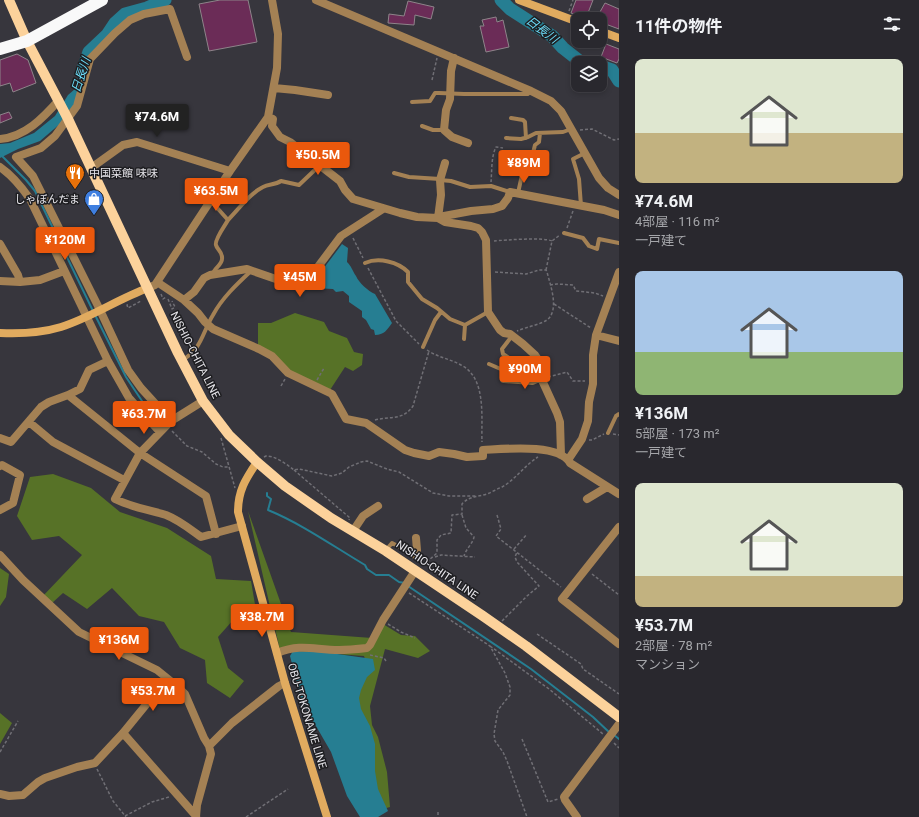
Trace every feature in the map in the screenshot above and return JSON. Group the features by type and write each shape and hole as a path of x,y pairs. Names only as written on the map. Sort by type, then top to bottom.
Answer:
{"highway":[{"path":"0,49 28,41 102,0"}],"main road":[{"name":"NISHIO-CHITA LINE","path":"9,0 28,41 59,100 182,360 203,400 230,435 258,463 285,486 498,626 619,717"},
{"path":"519,0 571,19"},
{"path":"607,34 619,38"},
{"path":"0,333 43,331 62,326 88,316 148,288"},
{"name":"OBU-TOKONAME LINE","path":"258,463 241,488 238,512 285,683 327,817"}],"street":[{"path":"148,288 155,285 230,171 268,117 277,68 278,34 272,0"},
{"path":"316,0 454,58 551,101 561,110 599,178 608,188 619,195"},
{"path":"166,426 128,370 33,176 16,157 41,148 55,136 77,106 90,59 114,33 130,20 144,14 170,9 187,57"},
{"path":"454,58 444,130 452,138 468,143"},
{"path":"274,88 328,95"},
{"path":"0,139 23,132 42,119 59,100"},
{"path":"268,117 272,119 272,126 280,137 290,142 340,181 345,190 353,199 383,209 417,217 440,219 445,222 478,228 482,232 486,241 488,312 500,330 511,335 523,344 535,355 539,362 541,378 560,422 565,457 574,466 617,493 619,483"},
{"path":"91,168 123,145 137,142 230,171"},
{"path":"440,219 440,180 445,163"},
{"path":"0,167 10,173 30,199 64,271 88,316 108,362 129,398 166,426"},
{"path":"440,219 444,216 471,210 492,209 502,206 514,193 604,210 619,215"},
{"path":"184,300 194,292 204,278 212,275 246,269 302,288 341,236 383,209"},
{"path":"0,244 18,275 20,282"},
{"path":"0,281 20,282 40,280 64,271"},
{"path":"565,457 581,440 588,422 589,402 593,382 593,355 597,334 619,272"},
{"path":"157,282 184,300 213,329 240,340 272,356 288,372 332,394 346,419 366,423 405,450 429,456 439,452 467,457 483,456 483,450 535,448 565,457"},
{"path":"597,334 619,341"},
{"path":"0,438 11,442 40,407 48,402 80,389 89,370 108,362"},
{"path":"504,379 532,381 541,378"},
{"path":"68,395 140,453 206,496 216,534"},
{"path":"203,400 166,426 140,453 115,499 167,516 185,525 201,538 242,526"},
{"path":"29,422 53,442 124,480"},
{"path":"0,466 2,465 20,474 13,503 0,510"},
{"path":"587,499 607,487"},
{"path":"349,529 363,516 378,506"},
{"path":"619,527 562,599 619,644"},
{"path":"414,555 417,550 416,538"},
{"path":"0,554 23,580 79,632 156,670 185,694 209,746 211,754 197,805 196,816"},
{"path":"277,653 289,648 313,647 338,650 367,648 373,640 383,620 415,571"},
{"path":"0,794 9,796 23,795 45,778 77,767 95,763 123,734 167,679"},
{"path":"209,746 232,722 285,683"},
{"path":"577,817 565,800 564,796 619,724"},
{"path":"123,734 196,816"}],"lane":[{"path":"412,102 430,101 435,93 528,94 530,91"},
{"path":"511,118 523,120 525,122 526,138"},
{"path":"422,126 433,130 444,130"},
{"path":"506,138 526,138 536,133 563,132 572,130"},
{"path":"394,173 410,177 451,181 470,187 490,186 514,193 524,166 531,161 535,146 539,142 540,133"},
{"path":"578,205 579,179 573,159 585,153"},
{"path":"522,161 524,166"},
{"path":"212,275 222,261 223,256 216,246 216,241 228,220 248,199 264,186 274,185 281,181 299,185 320,165"},
{"path":"211,201 228,220"},
{"path":"564,233 583,238 589,246 597,249 599,239 619,243"},
{"path":"365,263 381,260 402,266 408,272 408,282 412,289 422,299 450,319 465,324 488,312"},
{"path":"212,275 211,271 216,264"},
{"path":"182,360 194,352 212,315 232,290 251,271"},
{"path":"423,347 441,312"},
{"path":"464,339 465,324"},
{"path":"489,364 503,370 509,358 503,354 502,350 511,335"},
{"path":"608,433 616,416 619,414"},
{"path":"386,551 392,543 414,555"}],"path":[{"path":"567,18 573,0"},
{"path":"432,80 438,52"},
{"path":"572,130 592,129 614,140 619,139"},
{"path":"490,186 492,162 495,150 496,148 503,148"},
{"path":"511,335 546,320 550,315 554,304 546,270 552,241 564,233 569,226 578,205"},
{"path":"486,241 538,239 552,241"},
{"path":"486,272 526,274 539,270 546,270"},
{"path":"550,286 557,284 573,285 576,291 595,293 610,300"},
{"path":"160,291 163,299 167,297 172,308 175,307"},
{"path":"141,300 128,308 127,305 141,300"},
{"path":"554,304 597,334"},
{"path":"372,427 375,419 400,416 408,412 412,406 429,351"},
{"path":"314,384 324,368"},
{"path":"541,378 567,372 573,381 593,382"},
{"path":"166,426 187,446 202,452 216,464 229,467"},
{"path":"581,440 592,440 608,433 619,435"},
{"path":"223,436 221,438 235,490"},
{"path":"464,556 465,551 474,540 474,537 466,528 462,514 462,504 468,498 487,494 504,486 516,477 532,461 542,455"},
{"path":"258,463 266,456 283,462 350,518 349,529"},
{"path":"294,470 299,469 332,476 361,462 367,462 399,472 433,493 449,496 477,496"},
{"path":"414,555 428,562 434,557 437,553 437,540 439,537 441,535 452,533 452,515 462,514"},
{"path":"497,515 501,529 496,536 568,592"},
{"path":"514,550 527,534"},
{"path":"498,626 527,596 539,586 518,562 515,557 517,552"},
{"path":"434,557 441,555 474,557"},
{"path":"586,569 619,595"},
{"path":"403,589 490,646 549,689 619,748"},
{"path":"383,620 401,632 415,638"},
{"path":"537,634 581,664 583,669 619,694"},
{"path":"490,646 505,673 510,687 510,695 498,710 494,734 495,741 503,752 507,761 527,817"},
{"path":"0,752 18,721"},
{"path":"522,739 548,802 564,796"},
{"path":"95,763 109,794 125,817 152,802 177,794"},
{"path":"246,817 288,789"},
{"path":"438,812 438,817"}],"green space":[{"path":"295,313 324,322 329,331 347,338 354,352 363,354 362,365 353,371 345,367 330,390 291,377 258,347 258,323 271,323"},
{"path":"53,474 91,488 120,512 167,528 211,556 216,579 251,581 259,628 242,610 218,637 228,668 244,681 230,698 207,683 205,660 180,648 164,622 139,616 112,588 87,609 63,593 51,604 42,597 82,555 59,536 32,540 17,516 30,477"},
{"path":"248,511 291,632 372,638 383,624 401,635 415,636 430,651 418,658 385,649 370,706 372,725 378,737 387,772 390,807 383,809 369,767 355,690 367,665 364,656 280,650"},
{"path":"0,568 9,574 6,597 0,606"},
{"path":"0,713 12,723 0,744"}],"water":[{"path":"84,54 89,56 74,106 61,123 40,141 18,149 0,158 0,144 10,143 34,133 55,116 68,95 75,89"},
{"path":"342,244 348,248 347,262 357,279 375,294 392,323 387,330 381,334 375,335 374,330 371,329 366,320 362,317 362,311 349,302 349,296 343,291 336,292 333,289 314,288 311,285"},
{"path":"293,651 323,652 373,659 375,670 367,677 359,698 361,709 370,726 375,744 375,771 378,789 388,811 378,817 360,817 347,796 331,752 301,699 290,656"}],"building":[{"path":"220,0 248,0 257,42 209,51 199,4"},
{"path":"576,0 593,0 588,12 571,12"},
{"path":"408,1 434,7 431,19 415,15 414,25 388,23 389,14 404,16"},
{"path":"605,3 619,9 619,29 607,25 607,12 600,12"},
{"path":"496,17 497,22 503,20 509,47 486,52 480,26 484,26 482,20"},
{"path":"607,44 619,49 619,59 617,63 607,59 607,56 601,56 604,48 607,48"},
{"path":"17,54 28,60 36,83 13,92 10,83 0,86 0,60"},
{"path":"9,112 12,118 0,123 0,115"}],"waterway":[{"name":"日長川","path":"82,72 89,52 107,35 115,23 125,14 147,8 165,0"},
{"name":"日長川","path":"501,0 510,9 552,36 573,56"},
{"name":"日長川","path":"607,68 612,70 619,81"},
{"path":"0,154 35,191 93,311"},
{"path":"95,315 126,377 144,404 161,422"},
{"path":"267,493 267,496 271,499 268,510 317,536 365,565 367,569 376,575 389,575 399,582 405,583"},
{"path":"408,586 531,669 593,717 610,733"},
{"path":"614,735 619,739"}],"place":[{"name":"中国菜館 味味","path":"75,190"},
{"name":"しゃぼんだま","path":"94,216"}]}
